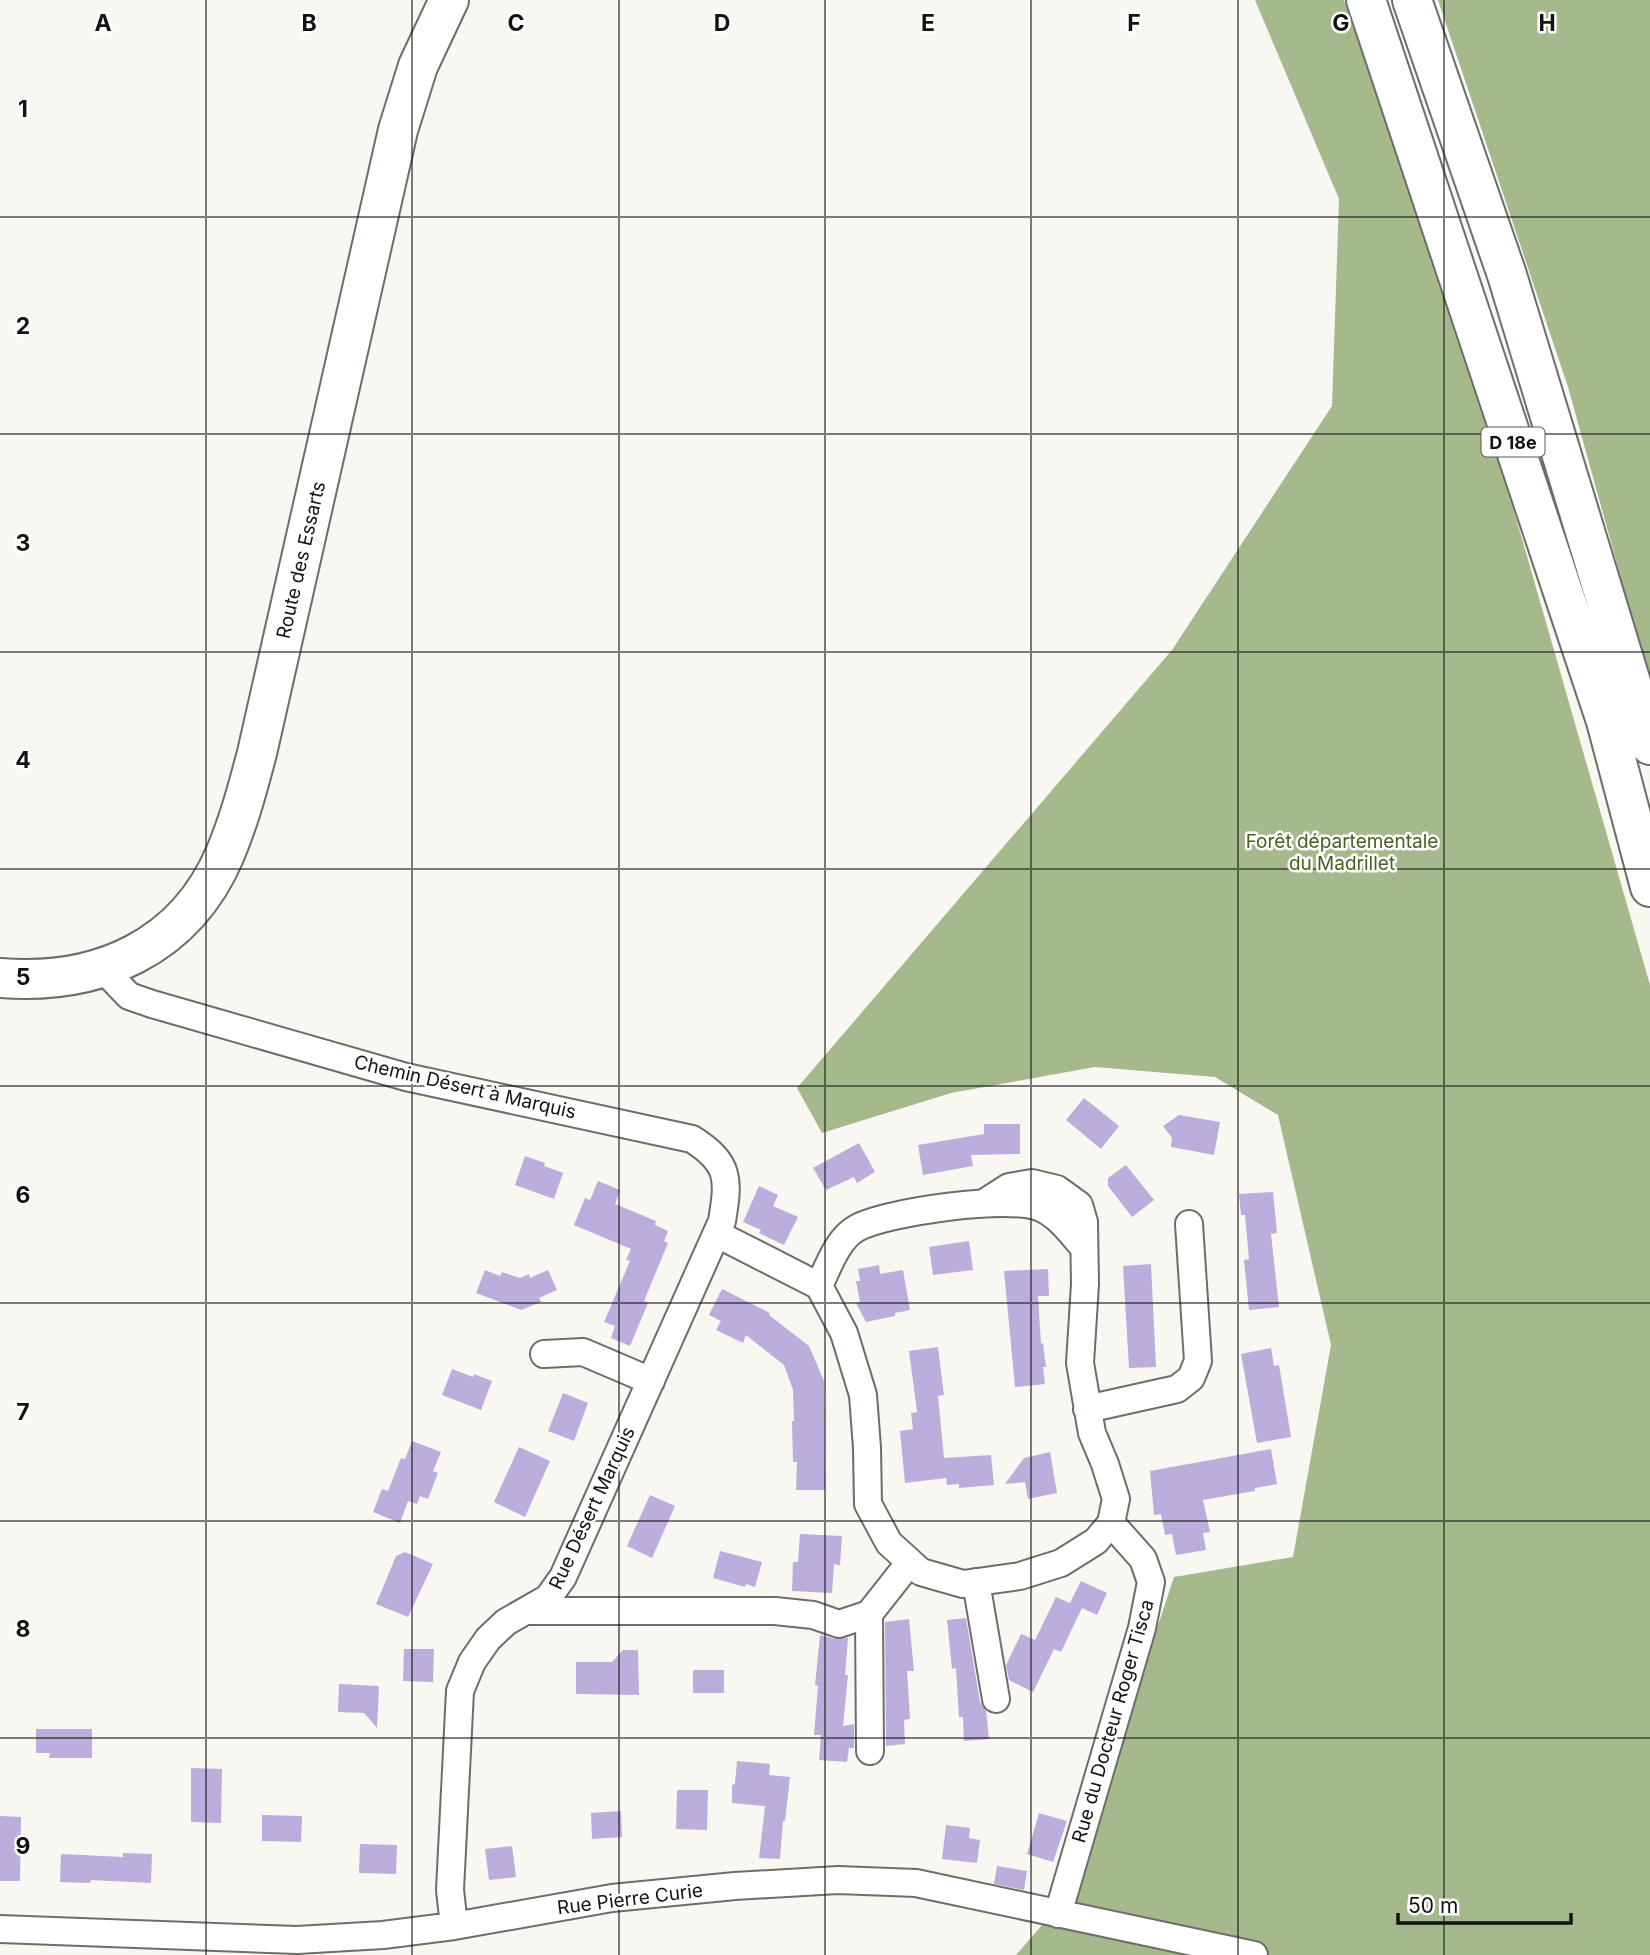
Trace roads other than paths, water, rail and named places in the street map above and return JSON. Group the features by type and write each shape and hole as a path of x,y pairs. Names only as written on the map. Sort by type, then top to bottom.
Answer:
{"main road":[{"name":"Route des Essarts","path":"0,978 45,980 77,976 130,958 186,916 224,856 241,811 261,739 398,130 418,66 449,0"},
{"name":"D 18e","path":"1366,0 1606,722 1650,887"},
{"name":"D 18e","path":"1412,0 1507,275 1650,745"}],"street":[{"name":"Chemin Désert à Marquis","path":"102,968 129,996 152,1004 406,1077 692,1139 712,1151 725,1174 727,1195 717,1234"},
{"path":"717,1234 819,1286 844,1333 863,1395 868,1504 889,1543 921,1572 963,1584 1020,1576 1061,1563 1096,1541 1111,1523 1116,1499 1092,1433 1080,1363 1085,1284 1084,1248 1060,1220 1040,1207 1017,1202 984,1203 915,1213 855,1229 837,1249 819,1286"},
{"path":"1087,1409 1177,1389 1191,1378 1198,1361 1189,1224"},
{"name":"Rue Désert Marquis","path":"454,1926 450,1889 460,1691 472,1662 488,1639 506,1622 530,1611 548,1598 563,1577 717,1234"},
{"path":"544,1354 583,1352 651,1381"},
{"name":"Rue du Docteur Roger Tisca","path":"1058,1914 1142,1628 1151,1582 1143,1559 1111,1523"},
{"path":"530,1611 775,1611 813,1615 839,1624 869,1614 910,1562"},
{"path":"976,1582 996,1699"},
{"path":"869,1614 870,1751"},
{"name":"Rue Pierre Curie","path":"0,1929 297,1940 383,1935 454,1926 612,1898 735,1886 838,1880 916,1883 1254,1955"}],"park label":[{"name":"Forêt départementale du Madrillet","path":"1342,852"}]}
